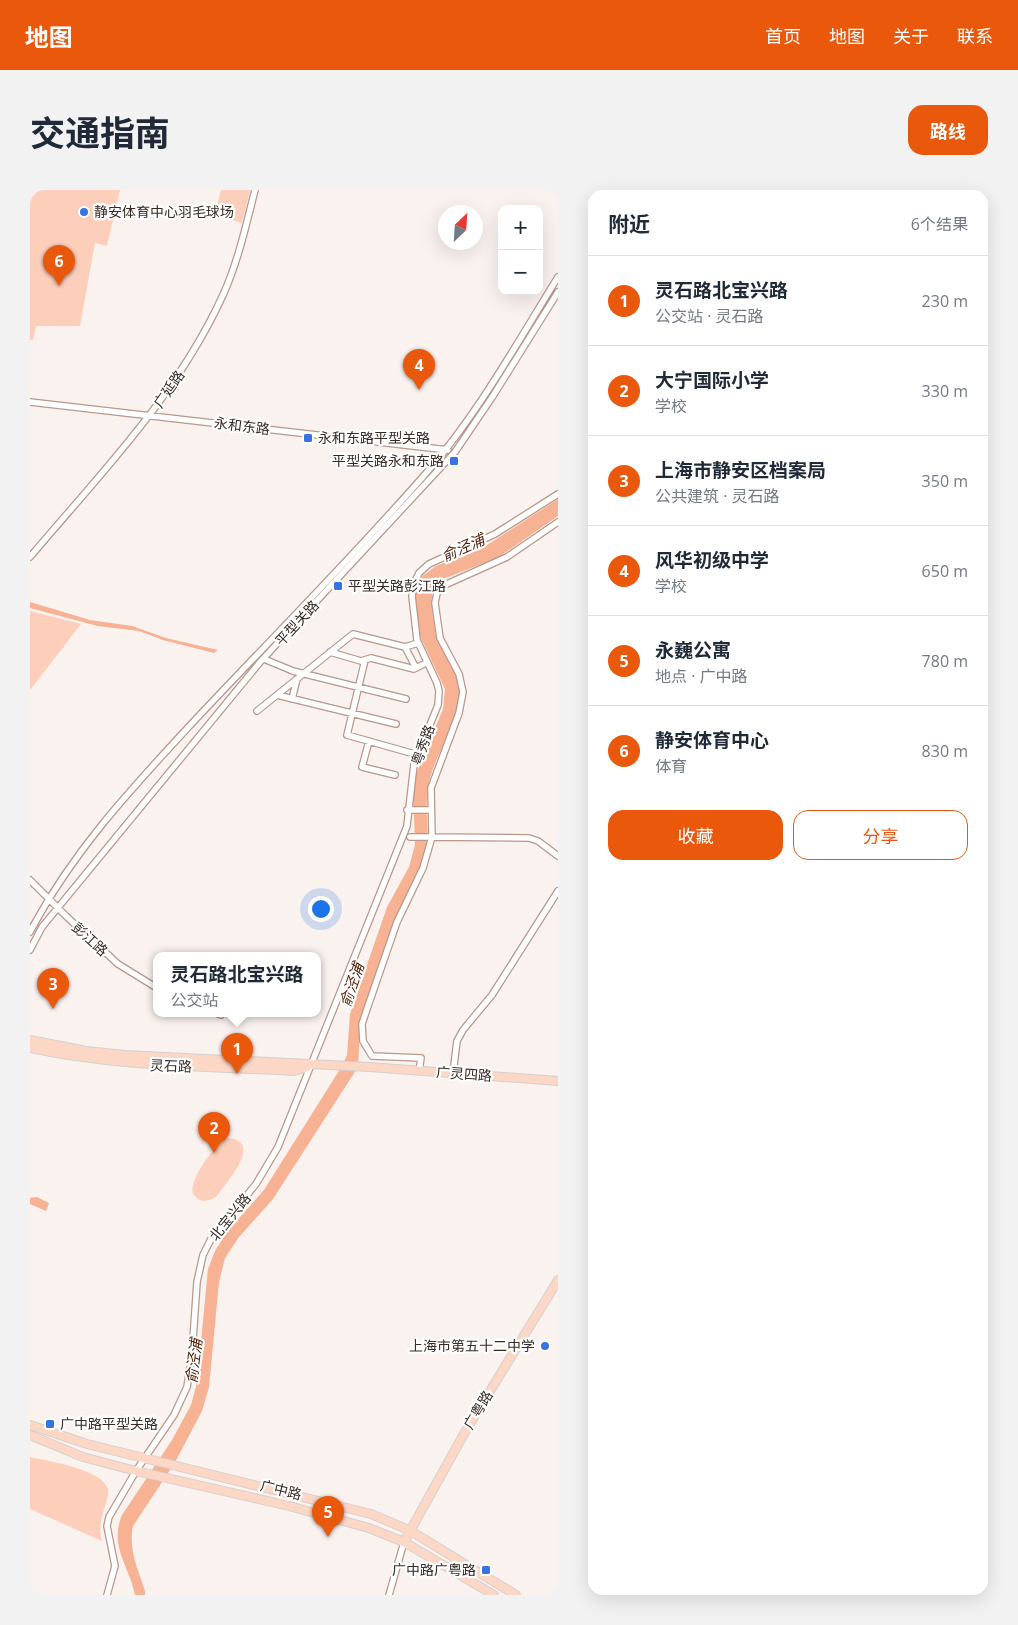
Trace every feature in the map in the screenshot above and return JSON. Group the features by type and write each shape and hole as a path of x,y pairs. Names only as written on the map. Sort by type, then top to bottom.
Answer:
{"main road":[{"name":"灵石路","path":"30,1040 86,1051 124,1055 312,1066 326,1065"},
{"name":"灵石路","path":"30,1048 87,1059 160,1066 294,1071 312,1066"},
{"name":"广灵四路","path":"326,1065 558,1081"},
{"name":"广粤路","path":"404,1542 465,1432 558,1280"},
{"name":"广中路","path":"30,1425 87,1444 318,1499 372,1514 410,1530 516,1595"},
{"name":"广中路","path":"30,1435 83,1457 298,1508 369,1528 404,1542 494,1595"}],"street":[{"name":"广延路","path":"30,557 150,416 184,367 224,294 255,190"},
{"name":"平型关路","path":"30,932 67,869 113,809 332,577 446,450 485,394 558,277"},
{"name":"平型关路","path":"30,950 42,927 264,659 455,452 493,396 558,292"},
{"name":"永和东路","path":"30,402 455,452"},
{"name":"粤秀路","path":"312,1066 407,826 407,810 414,764 439,698 437,683 418,643 412,596 414,583 419,573 435,561 502,530 558,494"},
{"path":"419,1071 421,1058 372,1056 362,1041 362,1024 397,922 423,868 430,837 432,782 458,713 463,692 459,674 440,638 435,603 438,588 506,557 558,522"},
{"path":"257,711 353,634 405,647 418,643"},
{"path":"405,647 416,668"},
{"path":"330,652 361,661 371,658 416,668 426,663"},
{"path":"264,659 304,674 406,699"},
{"path":"365,660 346,735 418,755"},
{"path":"292,699 297,679"},
{"path":"277,695 396,724"},
{"path":"369,741 362,766 395,775"},
{"path":"407,810 431,810"},
{"path":"410,837 529,838 538,841 558,856"},
{"name":"彭江路","path":"30,880 118,964 153,986"},
{"path":"453,1073 457,1042 463,1030 492,995 558,891"},
{"name":"北宝兴路","path":"107,1595 115,1566 108,1522 136,1471 174,1415 187,1387 191,1362 197,1282 203,1255 214,1234 247,1195 269,1164 284,1134 312,1066"},
{"path":"388,1595 404,1542"}],"shaded area":[{"path":"30,190 120,190 107,246 95,243 80,326 36,326 33,340 30,340"},
{"path":"221,190 250,190 242,223 215,215"},
{"path":"558,499 558,516 499,557 438,581 435,586 432,601 434,627 438,640 456,676 459,701 457,713 435,763 428,787 428,848 411,887 360,1030 358,1067 273,1199 239,1237 225,1258 219,1282 209,1387 202,1411 174,1464 133,1526 133,1551 145,1591 145,1595 135,1595 121,1556 118,1537 119,1526 122,1515 172,1440 191,1405 197,1383 208,1269 215,1251 227,1232 264,1190 342,1066 347,1055 350,1014 387,907 409,867 415,845 413,786 416,774 443,709 445,689 420,636 415,596 421,577 436,566 484,547"},
{"path":"30,602 90,620 132,626 166,638 218,650 214,653 163,640 139,631 98,626 30,608"},
{"path":"30,611 81,624 30,690"},
{"path":"228,1138 238,1141 243,1147 243,1155 234,1173 216,1197 207,1201 201,1200 193,1194 198,1172 216,1147"},
{"path":"37,1197 49,1203 46,1211 30,1204 30,1198"},
{"path":"30,1457 64,1464 91,1473 107,1487 108,1495 100,1529 102,1541 30,1509"}],"place":[{"name":"静安体育中心羽毛球场","path":"84,212"},
{"name":"静安体育中心","path":"59,286"},
{"name":"风华初级中学","path":"419,390"},
{"name":"永和东路平型关路","path":"308,438"},
{"name":"平型关路永和东路","path":"454,461"},
{"name":"平型关路彭江路","path":"338,586"},
{"name":"上海市静安区档案局","path":"53,1009"},
{"name":"灵石路北宝兴路","path":"237,1074"},
{"name":"大宁国际小学","path":"214,1153"},
{"name":"上海市第五十二中学","path":"545,1346"},
{"name":"广中路平型关路","path":"50,1424"},
{"name":"永巍公寓","path":"328,1537"},
{"name":"广中路广粤路","path":"486,1570"}],"water label":[{"name":"俞泾浦","path":"463,548"},
{"name":"俞泾浦","path":"352,985"},
{"name":"俞泾浦","path":"194,1361"}]}
